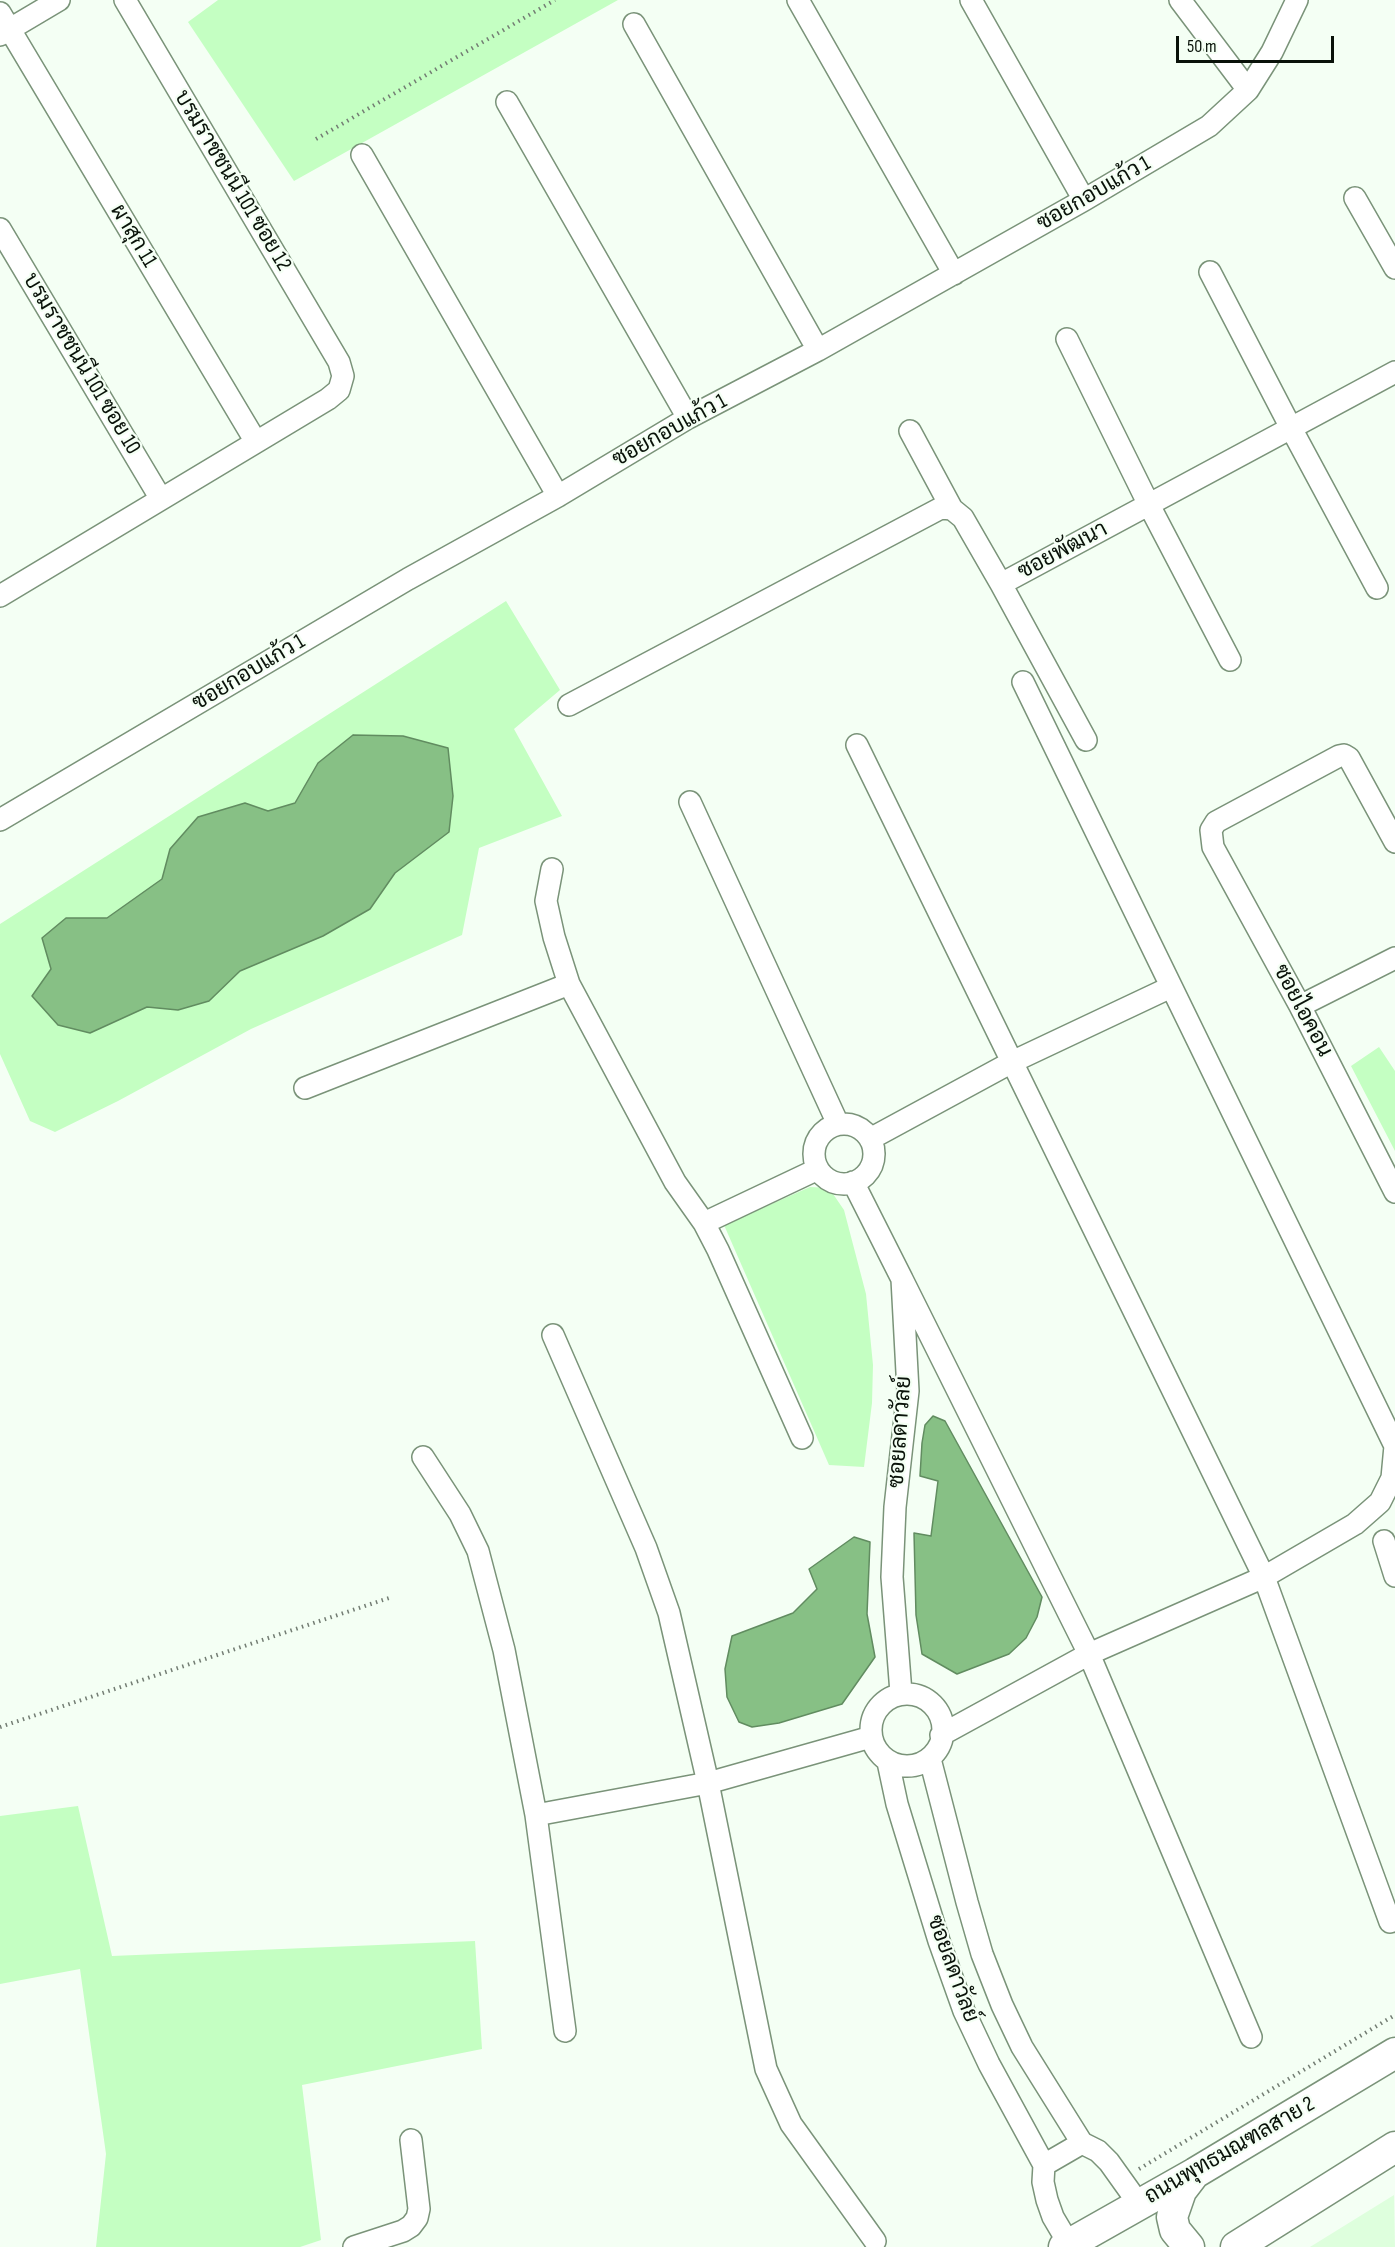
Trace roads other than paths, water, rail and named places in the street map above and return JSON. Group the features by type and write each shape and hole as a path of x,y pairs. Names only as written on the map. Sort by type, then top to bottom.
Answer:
{"main road":[{"name":"ถนนพุทธมณฑลสาย 2","path":"1066,2245 1195,2173 1395,2053"},
{"path":"1236,2247 1395,2147"},
{"path":"1189,2247 1175,2230 1172,2217 1181,2191 1195,2173"}],"street":[{"path":"3,26 59,0"},
{"name":"บรมราชชนนี 101 ซอย 12","path":"124,0 339,362 344,376 339,390 328,399 256,442"},
{"path":"798,0 954,274"},
{"path":"971,0 1084,200"},
{"path":"1180,0 1248,90"},
{"name":"ซอยกอบแก้ว 1","path":"0,820 408,579 558,496 688,418 818,350 954,274 1209,126 1248,90 1272,52 1297,0"},
{"path":"634,24 818,350"},
{"name":"ผาสุก 11","path":"3,26 256,442"},
{"path":"507,102 688,418"},
{"path":"362,156 558,496"},
{"path":"1355,198 1395,268"},
{"name":"บรมราชชนนี 101 ซอย 10","path":"0,229 161,499"},
{"path":"1210,272 1377,588"},
{"path":"1066,339 1230,660"},
{"name":"ซอยพัฒนา","path":"910,431 952,509 963,518 1002,584 1395,372"},
{"path":"0,596 256,442"},
{"path":"569,705 941,508 952,509"},
{"path":"1002,584 1086,740"},
{"path":"941,1735 1089,1654 1264,1577 1355,1524 1380,1502 1392,1478 1395,1446 1023,682"},
{"path":"857,745 1264,1577 1390,1922"},
{"name":"ซอยไอคอน","path":"1395,842 1349,758 1344,755 1216,822 1211,830 1213,847 1300,1006 1395,1192"},
{"path":"690,802 838,1124"},
{"path":"552,869 546,900 554,937 569,984 675,1182 704,1222 802,1438"},
{"path":"1300,1006 1395,958"},
{"path":"305,1088 569,984"},
{"path":"870,1139 1012,1062 1171,987"},
{"path":"838,1124 850,1124 860,1128 870,1139 873,1148 873,1159 869,1170 853,1182 838,1183 829,1180 818,1169 814,1160 815,1144 820,1136 838,1124"},
{"path":"704,1222 818,1169"},
{"name":"ซอยลดาวัลย์","path":"853,1182 902,1279 908,1391 895,1507 892,1577 900,1693"},
{"path":"902,1279 1089,1654 1251,2037"},
{"path":"553,1335 646,1548 669,1613 708,1783 766,2069 791,2124 875,2241"},
{"path":"423,1457 460,1514 478,1551 504,1650 536,1815 565,2031"},
{"path":"1384,1541 1395,1576"},
{"path":"536,1815 708,1783 871,1737 871,1723 876,1709 887,1699 900,1693 915,1694 928,1700 938,1710 943,1737 939,1749 930,1759 917,1765 903,1766 888,1762"},
{"name":"ซอยลดาวัลย์","path":"871,1737 877,1751 888,1762 897,1804 939,1941 964,2011 989,2064 1044,2165 1043,2182 1047,2200 1066,2245"},
{"name":"ซอยลดาวัลย์","path":"930,1759 982,1954 1002,2005 1022,2047 1082,2143 1098,2151 1123,2179 1139,2204"},
{"path":"363,2246 403,2231 417,2218 419,2209 411,2140"},
{"path":"1044,2165 1082,2143"}]}
